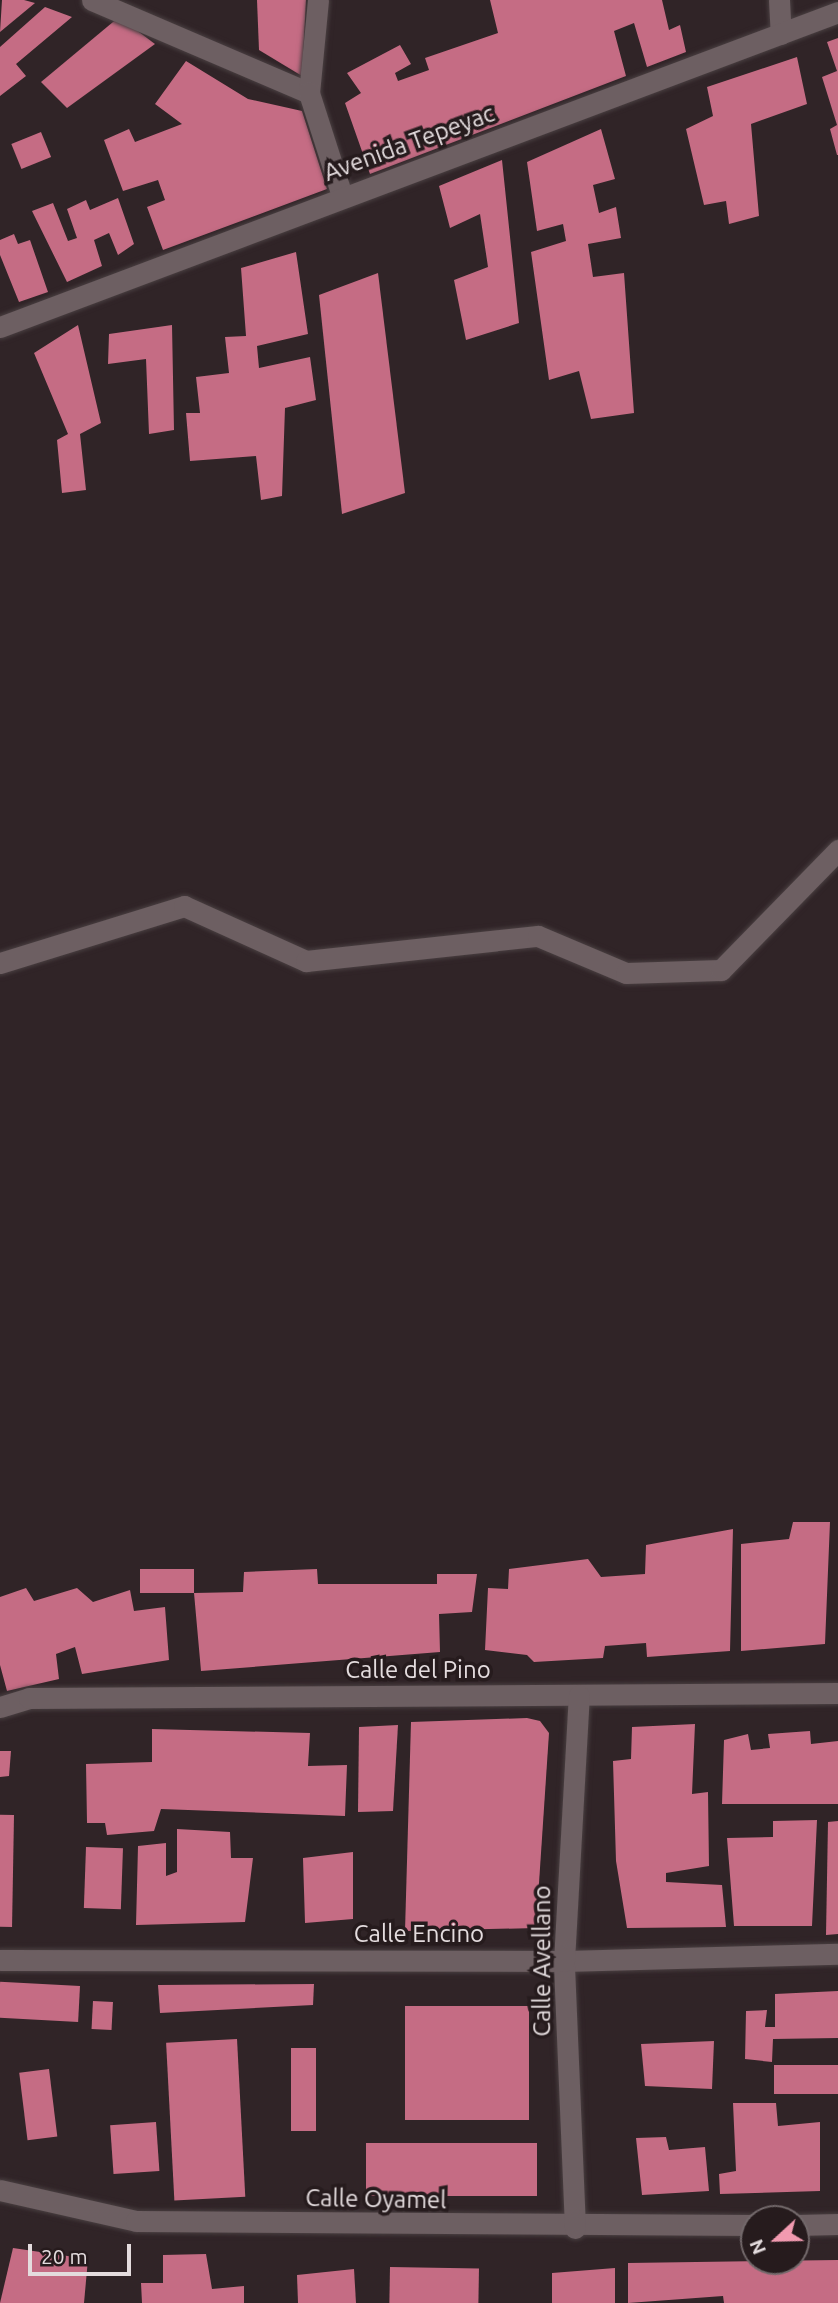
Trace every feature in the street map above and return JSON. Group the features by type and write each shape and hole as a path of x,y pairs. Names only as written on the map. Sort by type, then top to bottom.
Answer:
{"street":[{"path":"92,0 309,93"},
{"path":"318,0 309,93 342,196"},
{"path":"779,0 781,34"},
{"name":"Avenida Tepeyac","path":"0,327 342,196 838,12"},
{"path":"0,963 184,906 306,961 538,936 626,974 721,970 838,850"},
{"name":"Calle del Pino","path":"0,1707 29,1698 838,1693"},
{"name":"Calle Avellano","path":"575,2228 564,1961 579,1695"},
{"name":"Calle Encino","path":"0,1960 564,1961 838,1954"},
{"name":"Calle Oyamel","path":"0,2190 136,2221 575,2228 740,2225"},
{"path":"810,2225 838,2224"}],"building":[{"path":"2,0 24,0 35,3 0,32"},
{"path":"257,0 306,0 302,76 259,50"},
{"path":"490,0 662,0 669,30 680,25 686,52 647,67 634,23 614,31 626,76 370,174 345,103 361,93 347,73 400,45 411,64 395,73 398,81 429,70 425,58 498,33"},
{"path":"45,7 72,17 16,64 26,76 0,96 0,47"},
{"path":"119,17 155,44 67,108 41,82"},
{"path":"838,38 837,155 830,129 837,125 822,77 837,71 827,42"},
{"path":"797,57 807,104 751,124 759,216 729,224 726,201 704,205 686,129 713,116 707,87"},
{"path":"186,61 248,99 302,111 327,189 163,250 147,207 165,200 158,180 123,191 104,140 129,129 135,142 182,124 155,104"},
{"path":"601,129 615,179 593,185 599,213 616,207 621,238 588,244 593,277 624,273 634,413 591,419 579,371 549,380 531,252 566,241 563,224 537,231 527,162"},
{"path":"41,132 51,157 21,169 11,144"},
{"path":"502,160 519,323 466,340 454,280 488,267 480,214 450,228 439,186"},
{"path":"118,198 134,244 118,255 109,233 94,240 102,266 67,282 32,211 53,203 68,241 77,238 67,209 86,200 90,210"},
{"path":"14,234 18,244 30,240 48,292 19,302 0,255 0,240"},
{"path":"296,252 308,334 257,346 259,368 310,357 316,400 285,408 282,496 261,500 256,456 190,461 186,413 200,413 196,377 229,373 225,337 246,336 241,268"},
{"path":"378,273 405,493 342,514 319,295"},
{"path":"78,325 101,423 80,434 86,490 62,493 57,440 68,434 34,353"},
{"path":"172,325 174,430 149,434 146,359 108,364 109,334"},
{"path":"793,1522 830,1522 825,1644 741,1651 741,1544 789,1539"},
{"path":"733,1529 730,1651 647,1657 646,1643 605,1646 603,1658 534,1662 527,1655 485,1650 488,1588 508,1589 509,1569 588,1559 601,1577 645,1574 646,1545"},
{"path":"140,1569 194,1569 194,1593 140,1593"},
{"path":"317,1569 318,1584 437,1584 437,1574 477,1574 472,1612 439,1614 440,1652 201,1671 194,1593 243,1592 244,1572"},
{"path":"26,1588 34,1601 77,1588 93,1602 130,1590 134,1611 165,1607 169,1660 82,1674 75,1647 56,1654 59,1679 7,1691 0,1665 0,1597"},
{"path":"527,1718 540,1721 549,1733 536,1928 405,1931 411,1722"},
{"path":"695,1724 692,1794 708,1792 709,1866 666,1873 666,1882 722,1885 726,1927 627,1928 616,1861 613,1761 631,1759 632,1727"},
{"path":"398,1725 393,1811 358,1812 359,1727"},
{"path":"152,1729 310,1733 308,1766 347,1765 345,1816 161,1809 154,1831 107,1835 105,1823 87,1823 86,1764 152,1762"},
{"path":"810,1731 811,1744 838,1741 838,1804 722,1804 724,1740 748,1734 751,1750 770,1748 768,1734"},
{"path":"0,1751 11,1751 9,1776 0,1777"},
{"path":"0,1815 14,1815 12,1927 0,1927"},
{"path":"817,1820 812,1926 734,1926 727,1838 773,1837 773,1821"},
{"path":"838,1821 838,1934 826,1935 828,1822"},
{"path":"177,1829 230,1832 231,1858 253,1858 245,1922 136,1925 138,1846 166,1843 166,1876 177,1872"},
{"path":"86,1847 123,1848 121,1909 84,1908"},
{"path":"353,1852 353,1919 305,1923 303,1858"},
{"path":"0,1982 80,1986 78,2022 0,2018"},
{"path":"314,1984 313,2005 160,2013 158,1985"},
{"path":"838,1991 838,2038 773,2039 772,2062 745,2059 746,2011 767,2010 765,2027 775,2027 775,1994"},
{"path":"93,2001 113,2002 112,2030 92,2029"},
{"path":"405,2006 529,2006 529,2120 405,2120"},
{"path":"237,2039 245,2197 174,2200 166,2043"},
{"path":"714,2041 712,2089 645,2086 641,2044"},
{"path":"291,2048 316,2048 316,2131 291,2131"},
{"path":"774,2065 838,2065 838,2094 774,2094"},
{"path":"49,2069 57,2136 28,2140 19,2073"},
{"path":"733,2103 776,2103 778,2126 820,2122 820,2191 720,2194 719,2174 736,2171"},
{"path":"156,2122 159,2171 114,2174 110,2125"},
{"path":"666,2137 669,2150 705,2147 709,2191 642,2195 636,2138"},
{"path":"366,2143 537,2143 537,2196 366,2196"},
{"path":"13,2248 88,2259 84,2303 0,2303"},
{"path":"206,2254 212,2289 244,2286 244,2303 142,2303 141,2283 163,2283 163,2255"},
{"path":"810,2260 838,2260 838,2303 724,2303 723,2296 628,2303 628,2263 740,2261 740,2275 810,2275"},
{"path":"390,2267 479,2269 478,2303 389,2303"},
{"path":"615,2268 615,2303 552,2303 552,2273"},
{"path":"354,2269 356,2303 298,2303 297,2275"}]}
